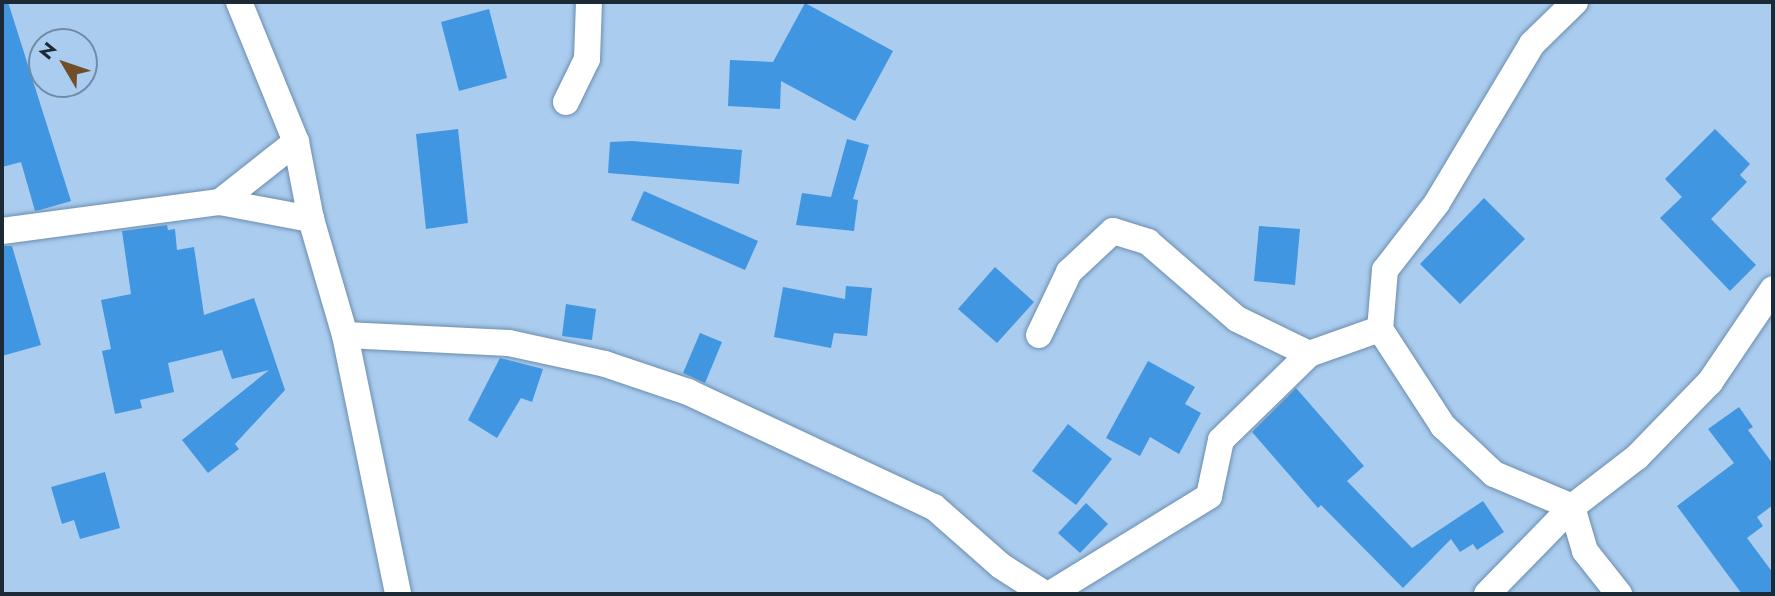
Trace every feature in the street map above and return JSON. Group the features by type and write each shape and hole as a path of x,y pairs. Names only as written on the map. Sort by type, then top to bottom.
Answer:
{"street":[{"path":"239,2 296,142 312,219 345,335 396,584 375,594"},
{"path":"566,102 587,59 589,2"},
{"path":"1572,507 1494,474 1443,426 1380,329 1385,270 1437,203 1532,44 1575,2"},
{"path":"220,202 296,142"},
{"path":"2,231 220,202 312,219"},
{"path":"1039,335 1069,272 1113,231 1148,242 1237,319 1309,354"},
{"path":"1487,594 1572,507 1637,457 1710,382 1773,289"},
{"path":"345,335 509,343 606,363 688,392 934,507 1001,566 1048,594 1209,496 1221,440 1309,354 1380,329"},
{"path":"1572,507 1585,551 1619,594"}],"building":[{"path":"2,2 8,2 28,65 28,98 38,98 71,201 35,211 21,162 2,167"},
{"path":"805,3 893,51 855,121 781,81 780,109 728,106 730,60 773,62"},
{"path":"489,9 507,78 459,91 441,22"},
{"path":"458,129 468,223 426,229 416,134"},
{"path":"1715,129 1750,164 1740,175 1747,182 1711,219 1756,265 1730,291 1660,218 1682,197 1665,179"},
{"path":"847,139 869,145 853,199 858,200 854,231 796,225 802,193 831,197"},
{"path":"632,141 742,150 739,184 608,173 610,142"},
{"path":"644,191 758,241 745,270 631,220"},
{"path":"1484,198 1525,239 1460,304 1420,264"},
{"path":"167,225 168,230 175,229 177,250 194,247 204,315 254,298 285,390 235,444 239,449 208,473 182,440 269,370 232,379 222,350 168,363 174,392 140,400 142,408 115,414 102,351 111,349 101,300 131,294 122,231"},
{"path":"1259,226 1300,229 1295,285 1254,281"},
{"path":"2,246 12,246 41,345 2,356"},
{"path":"995,267 1034,302 997,343 958,309"},
{"path":"846,286 872,288 867,336 834,333 831,348 774,337 783,287 845,299"},
{"path":"566,304 596,309 592,340 562,336"},
{"path":"700,333 722,342 705,383 683,373"},
{"path":"500,358 543,369 532,402 521,398 497,438 468,420"},
{"path":"1148,361 1195,387 1185,404 1201,413 1179,454 1150,437 1140,456 1106,438"},
{"path":"1296,388 1364,466 1347,481 1412,548 1483,501 1504,532 1477,550 1473,544 1460,552 1451,539 1403,588 1321,505 1318,508 1252,432"},
{"path":"1739,407 1753,427 1748,430 1773,464 1773,505 1757,517 1763,526 1747,538 1773,573 1773,594 1742,594 1677,506 1734,463 1708,429"},
{"path":"1068,424 1112,459 1076,505 1032,471"},
{"path":"105,472 120,528 80,539 74,520 62,524 51,487"},
{"path":"1086,503 1108,524 1080,553 1058,533"}]}
